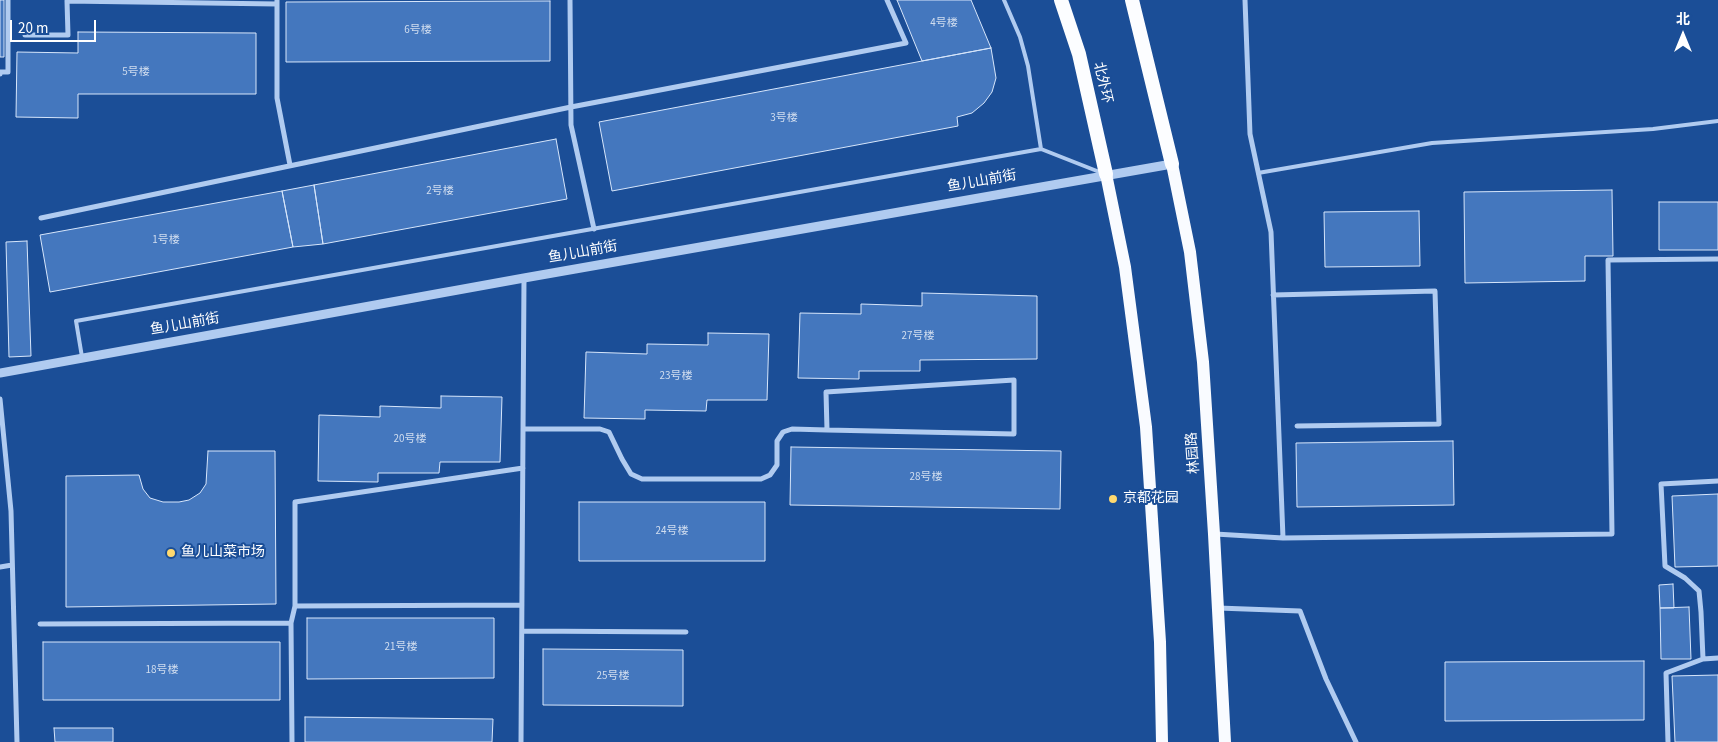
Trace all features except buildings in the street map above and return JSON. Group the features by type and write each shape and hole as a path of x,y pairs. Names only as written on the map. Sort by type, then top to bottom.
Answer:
{"highway":[{"name":"北外环","path":"1061,0 1079,54 1106,174"},
{"path":"1132,0 1172,164"}],"main road":[{"name":"林园路","path":"1172,164 1190,252 1203,362 1225,742"},
{"path":"1106,174 1125,267 1146,428 1160,642 1162,742"}],"street":[{"path":"0,74 0,72 8,72 8,0"},
{"path":"570,0 571,125 594,229"},
{"path":"41,218 571,107 906,43 887,0"},
{"path":"1245,0 1250,134 1271,232 1283,538"},
{"path":"25,35 68,35 67,1 277,2 277,98 290,165"},
{"name":"鱼儿山前街","path":"0,373 1106,174 1172,164"},
{"path":"1214,534 1283,538 1612,534 1608,260 1718,259"},
{"path":"521,742 524,278"},
{"path":"1273,295 1435,291 1439,424 1297,426"},
{"path":"523,429 600,429 609,432 632,474 642,479 761,479 770,475 777,465 777,441 783,432 792,429 827,430 1014,434 1014,380 826,392 827,430"},
{"path":"0,399 11,511 16,742"},
{"path":"292,742 291,623 296,606 296,502 523,468"},
{"path":"1703,659 1699,591 1685,578 1665,566 1661,484 1718,481"},
{"path":"0,567 12,565"},
{"path":"296,606 522,605"},
{"path":"1218,608 1300,611 1326,679 1356,742"},
{"path":"40,624 291,623"},
{"path":"522,632 686,632"},
{"path":"1668,742 1666,673 1703,659 1718,658"}],"lane":[{"path":"1004,0 1020,37 1028,66 1041,149"},
{"path":"1258,173 1432,143 1654,129 1718,121"},
{"path":"82,357 76,321 1041,149 1106,174"}],"place":[{"name":"京都花园","path":"1113,499"},
{"name":"鱼儿山菜市场","path":"171,553"}]}
